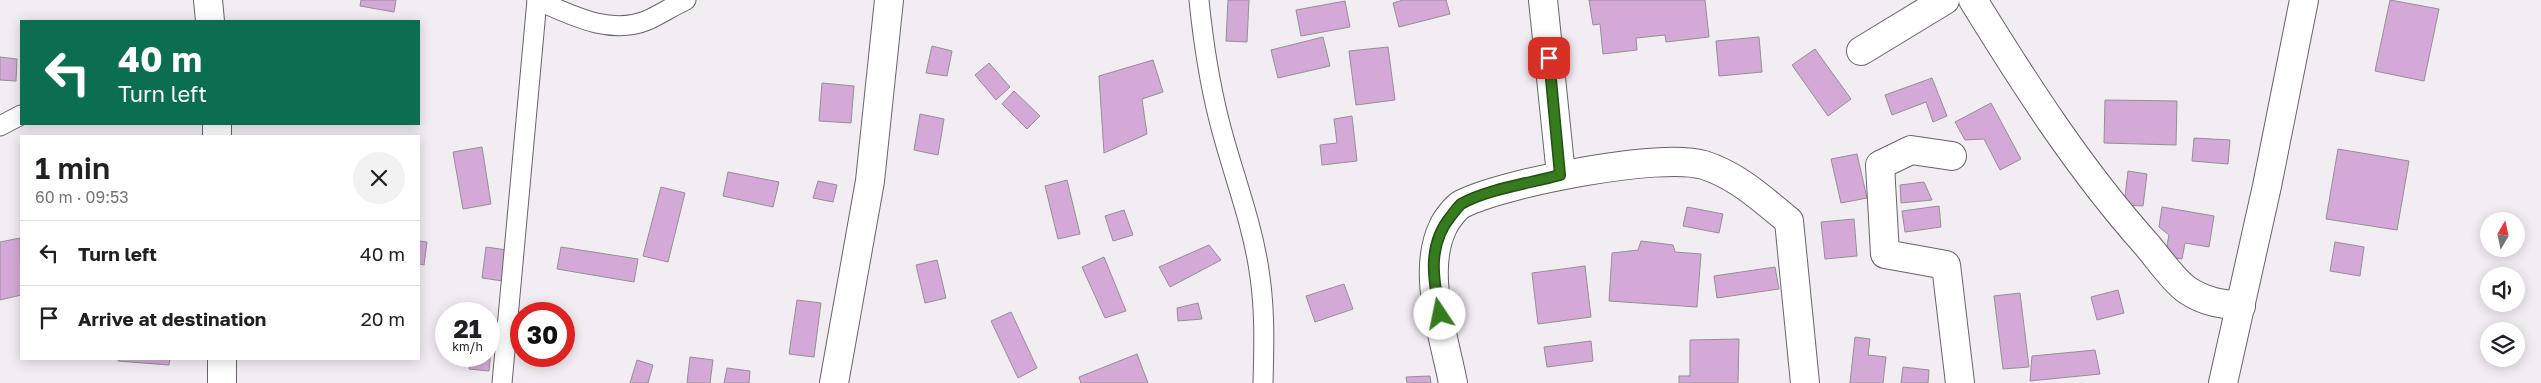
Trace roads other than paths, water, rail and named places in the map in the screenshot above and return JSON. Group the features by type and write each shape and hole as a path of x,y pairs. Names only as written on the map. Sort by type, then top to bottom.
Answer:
{"street":[{"path":"208,0 210,20"},
{"path":"834,383 870,181 889,0"},
{"path":"1543,0 1560,175"},
{"path":"1861,52 1945,0"},
{"path":"1974,0 2034,99 2113,207 2186,289 2204,300 2241,306"},
{"path":"2223,383 2241,306 2304,0"},
{"path":"1952,156 1911,150 1880,165 1885,254 1946,265 1960,383"},
{"path":"1453,383 1433,279 1434,250 1443,225 1460,205 1484,195 1560,175 1672,161 1702,164 1734,176 1789,221 1805,383"},
{"path":"222,360 222,383"}],"lane":[{"path":"502,383 537,0 588,22 618,26 646,20 686,0"},
{"path":"1199,0 1204,43 1219,120 1247,217 1260,276 1264,324 1263,383"},
{"path":"0,126 20,116"}]}
